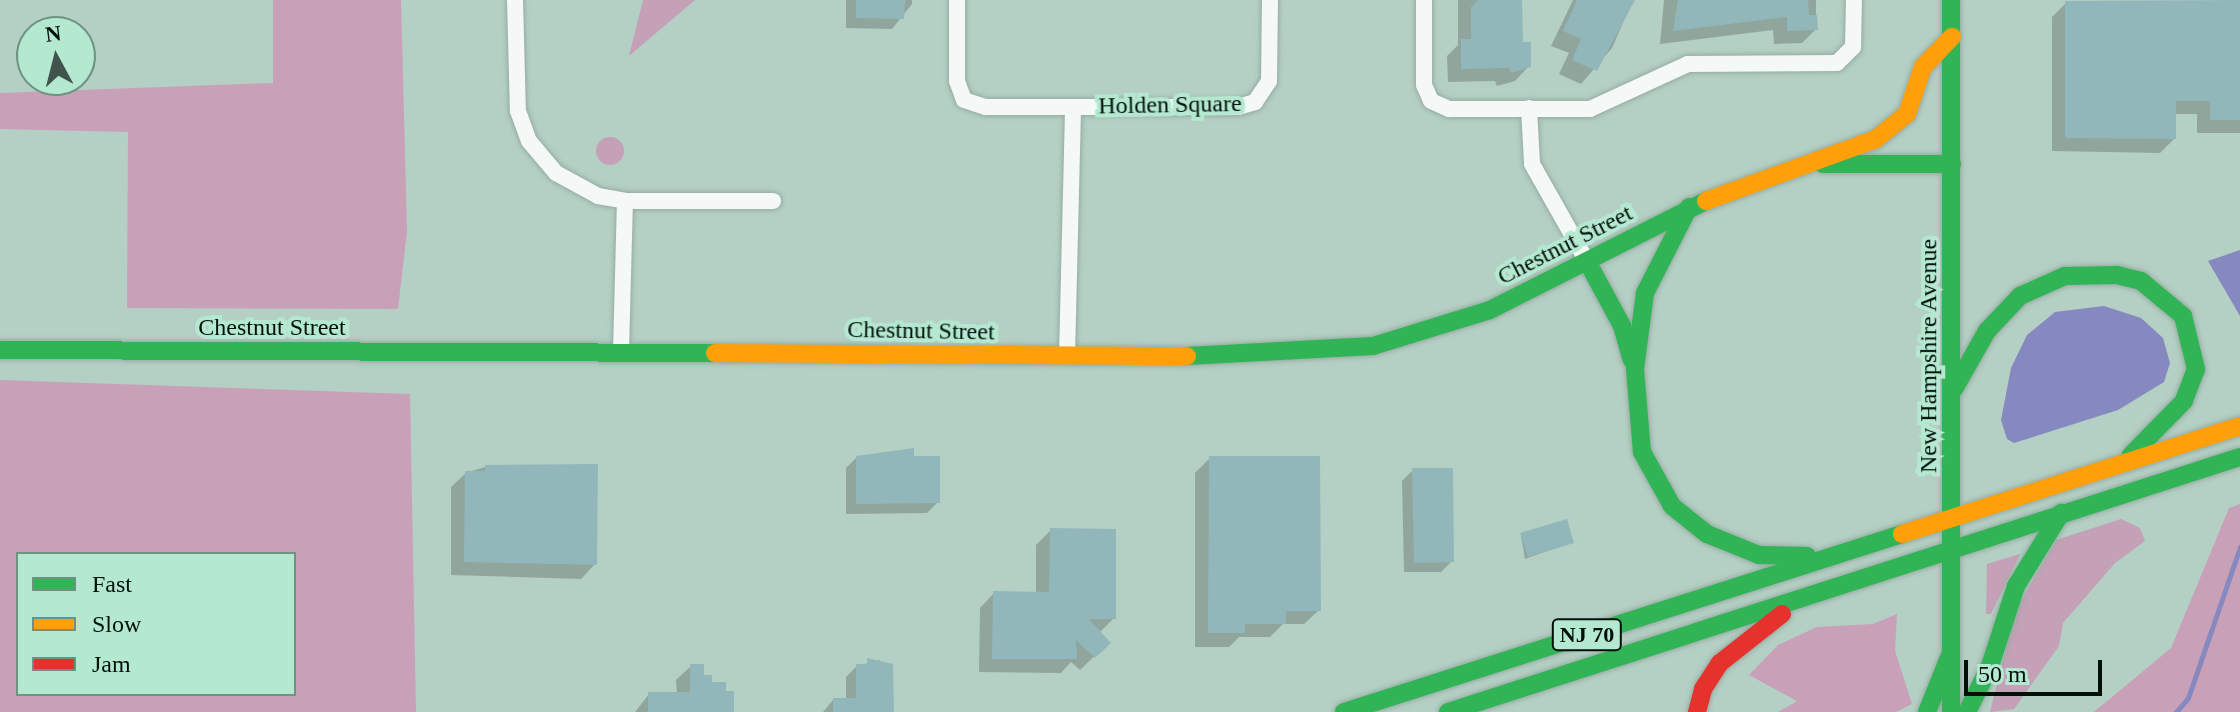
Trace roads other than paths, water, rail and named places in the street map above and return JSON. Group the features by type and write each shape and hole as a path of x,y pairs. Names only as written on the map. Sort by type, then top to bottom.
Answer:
{"main road":[{"name":"New Hampshire Avenue","path":"1951,0 1954,389 1951,712"},
{"name":"Chestnut Street","path":"0,350 1290,356 1373,346 1464,320 1588,263 1689,207 1893,128 1907,114 1923,67 1952,37"},
{"name":"Chestnut Street","path":"1801,164 1952,164"},
{"path":"1635,369 1645,293 1689,207"},
{"path":"1588,263 1622,326 1635,369 1642,452 1672,506 1731,547 1759,555 1829,557"},
{"path":"1954,389 1987,331 2020,296 2065,276 2117,275 2141,281 2183,316 2196,369 2184,401 2120,464"},
{"name":"NJ 70","path":"1344,712 2240,426"},
{"name":"NJ 70","path":"1448,712 2240,457"},
{"path":"1967,712 1990,666 2016,586 2061,513"},
{"path":"1697,712 1703,689 1732,650 1813,594"},
{"path":"1927,712 1950,655"},
{"path":"1486,712 1509,711"}],"street":[{"path":"515,0 515,95 529,141 556,173 577,188 625,201 773,201"},
{"name":"Holden Square","path":"957,0 957,81 964,100 986,107 1238,107 1255,102 1269,81 1270,0"},
{"path":"1424,0 1423,76 1431,101 1449,109 1590,109 1688,64 1837,63 1853,47 1854,0"},
{"name":"Holden Square","path":"1067,356 1073,107"},
{"path":"1529,108 1532,164 1588,263"},
{"path":"621,352 625,201"}],"water":[{"path":"2240,250 2240,316 2208,261"},
{"path":"2104,306 2141,318 2163,338 2170,363 2164,382 2118,410 2014,443 2007,439 2001,420 2011,368 2027,335 2055,312"}],"waterway":[{"path":"2176,712 2188,698 2240,547"}]}
